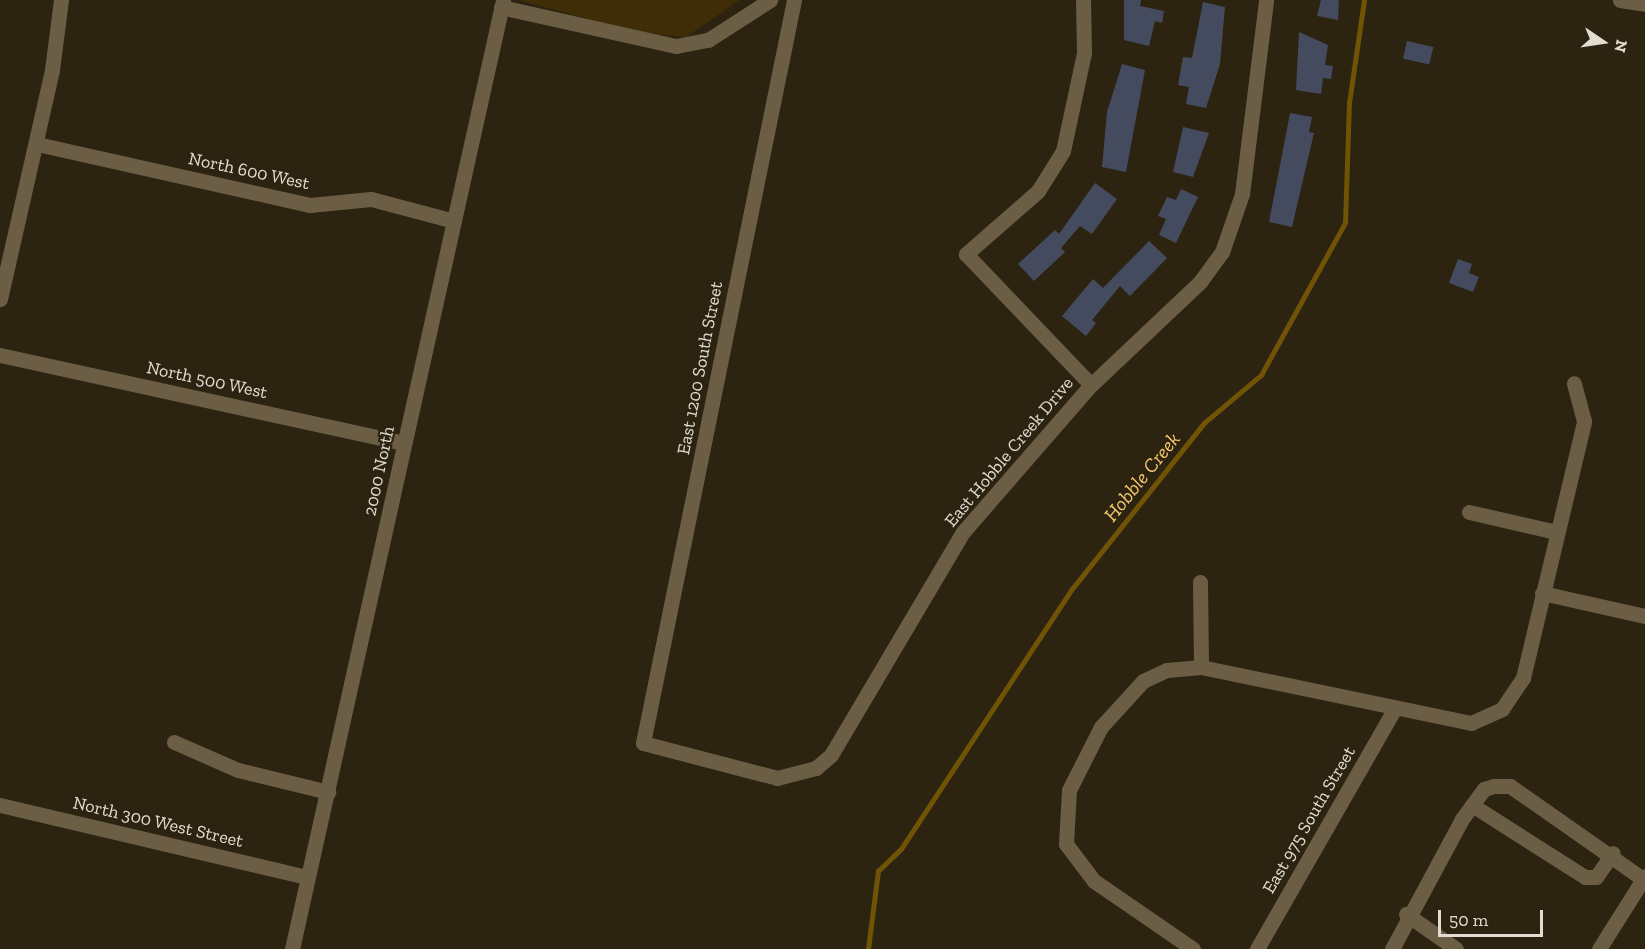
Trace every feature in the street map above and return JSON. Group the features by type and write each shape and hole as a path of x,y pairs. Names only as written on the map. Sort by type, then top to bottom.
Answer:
{"street":[{"path":"0,299 37,144 62,0"},
{"path":"502,3 648,43 676,46 708,40 770,0"},
{"name":"East 1200 South Street","path":"643,743 794,0"},
{"path":"1083,0 1084,53 1059,159 1038,191 966,254 1091,385"},
{"name":"East Hobble Creek Drive","path":"643,743 777,778 816,768 843,739 963,532 1091,385 1200,282 1227,241 1242,194 1266,0"},
{"path":"1620,0 1645,4"},
{"name":"2000 North","path":"292,949 502,3"},
{"name":"North 600 West","path":"37,144 310,205 371,199 454,221"},
{"name":"North 500 West","path":"0,355 405,443"},
{"path":"1193,949 1094,881 1066,844 1066,813 1080,761 1122,700 1167,670 1201,667 1394,710 1471,723 1503,709 1523,678 1584,421 1574,383"},
{"path":"1469,512 1556,532"},
{"path":"1200,582 1201,667"},
{"path":"1542,593 1645,616"},
{"name":"East 975 South Street","path":"1257,949 1394,710"},
{"path":"174,742 238,770 328,792"},
{"path":"1392,949 1406,914 1484,789 1510,786 1613,853 1644,878 1599,949"},
{"name":"North 300 West Street","path":"0,805 308,878"},
{"path":"1472,806 1585,877 1596,877 1613,853"},
{"path":"1406,914 1456,949"}],"shaded area":[{"path":"518,0 740,0 686,37 641,33"}],"building":[{"path":"1124,0 1141,0 1140,6 1164,11 1162,23 1155,21 1149,46 1124,40"},
{"path":"1321,0 1339,0 1338,20 1317,16"},
{"path":"1203,2 1225,7 1220,64 1206,108 1186,104 1189,87 1178,85 1183,57 1192,58"},
{"path":"1299,32 1328,45 1325,65 1333,66 1331,79 1323,78 1321,94 1296,90"},
{"path":"1407,41 1433,47 1429,65 1403,59"},
{"path":"1122,64 1145,70 1126,172 1102,167 1107,112"},
{"path":"1290,113 1312,117 1309,132 1314,133 1292,227 1269,222"},
{"path":"1183,127 1209,133 1193,177 1173,172"},
{"path":"1095,183 1117,199 1092,234 1080,226 1061,248 1065,252 1034,281 1018,264 1055,230 1059,234"},
{"path":"1181,189 1198,197 1176,243 1159,235 1166,219 1158,216 1167,197 1176,200"},
{"path":"1149,241 1167,258 1130,296 1120,286 1092,320 1096,323 1086,336 1062,316 1093,279 1103,288"},
{"path":"1458,259 1472,264 1469,273 1479,277 1473,292 1449,283"}],"waterway":[{"name":"Hobble Creek","path":"868,949 878,871 901,849 1072,589 1204,423 1261,375 1345,223 1349,103 1364,0"}]}
